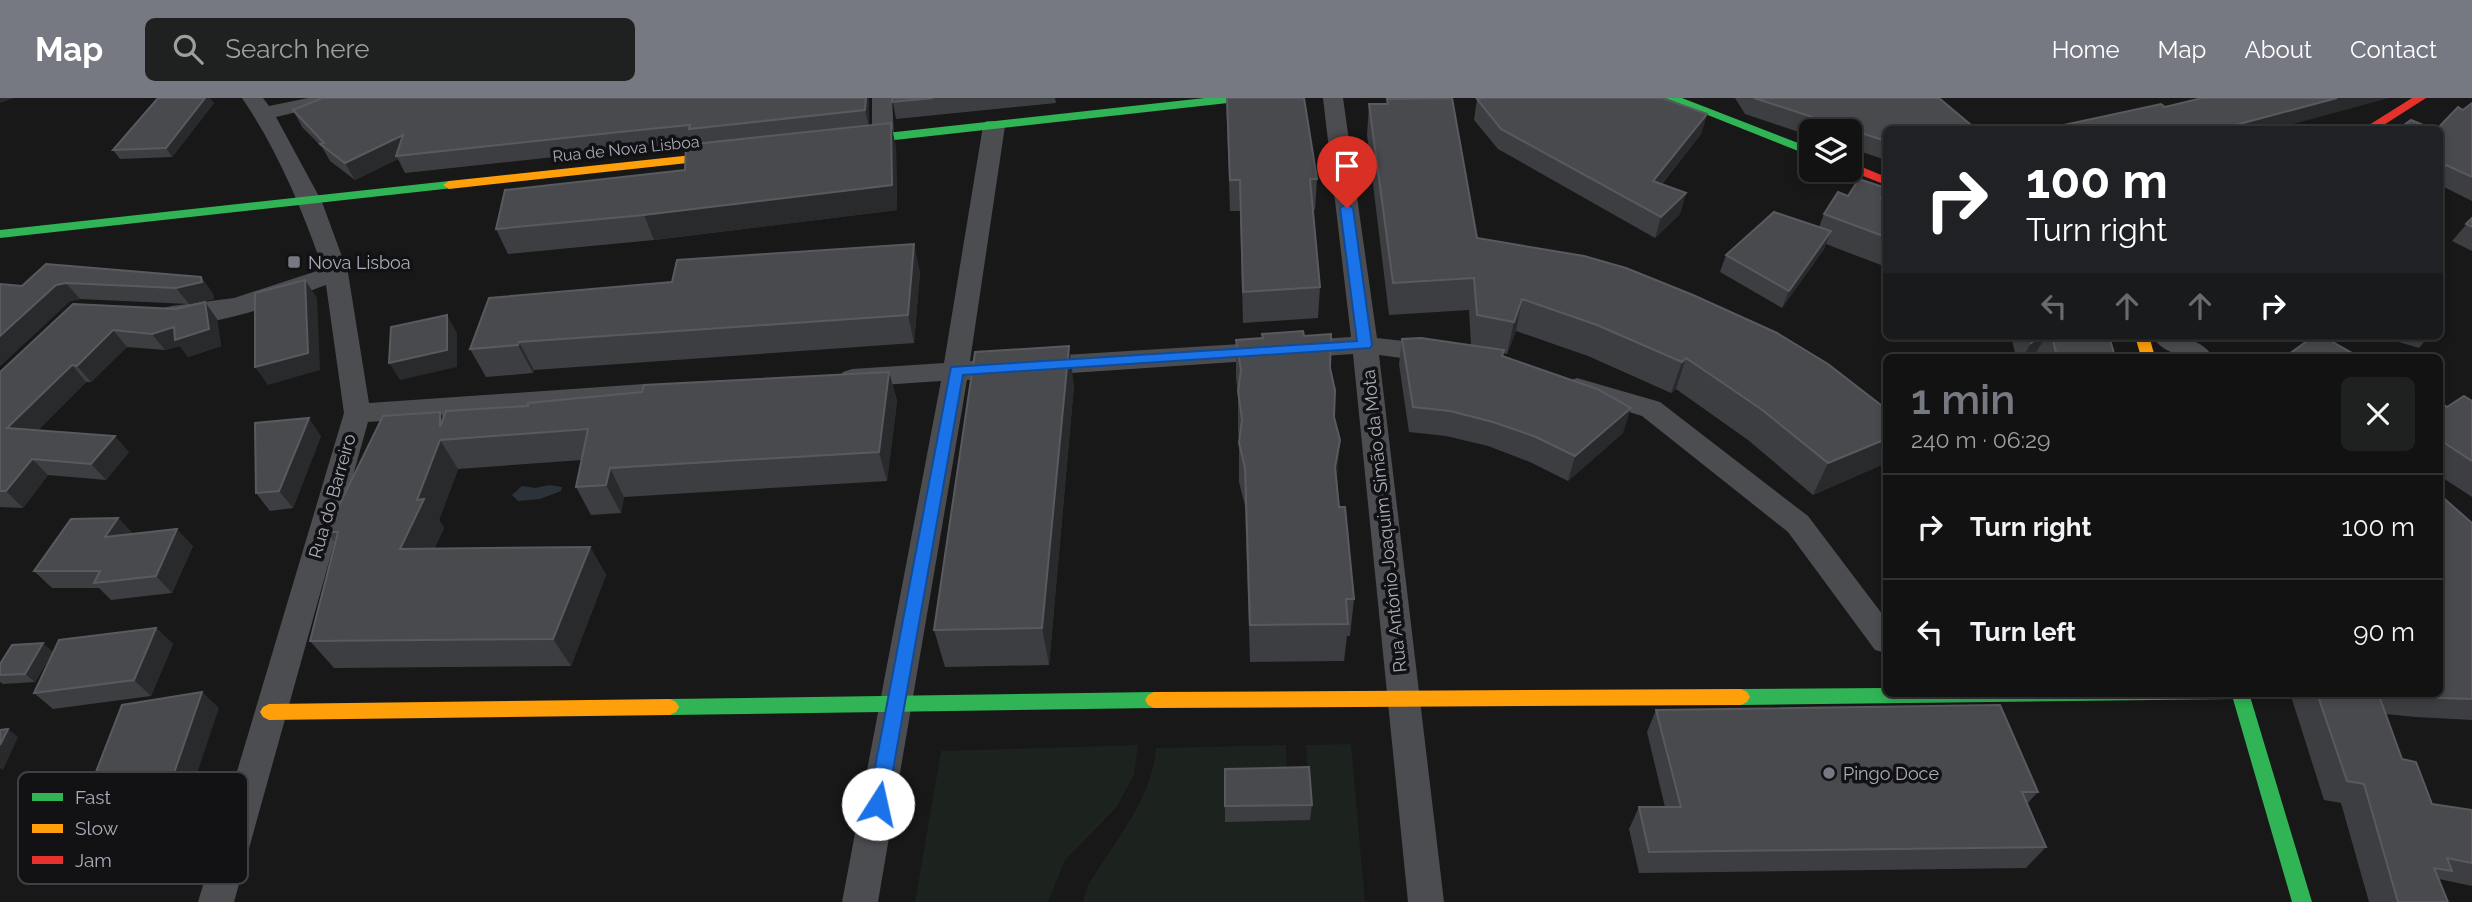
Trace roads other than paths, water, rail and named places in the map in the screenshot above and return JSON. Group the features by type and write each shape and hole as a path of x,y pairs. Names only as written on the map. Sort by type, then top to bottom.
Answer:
{"street":[{"path":"258,106 371,98"},
{"path":"881,98 883,138"},
{"path":"829,144 1237,98"},
{"name":"Rua António Joaquim Simão da Mota","path":"1332,98 1365,345 1426,902"},
{"path":"1671,98 1799,147"},
{"path":"1695,98 1709,112"},
{"path":"2374,126 2420,98"},
{"name":"Rua do Barreiro","path":"248,787 357,413 336,273 311,202 258,106"},
{"path":"860,902 956,370 994,126"},
{"name":"Rua de Nova Lisboa","path":"0,234 761,151"},
{"path":"1862,171 1883,179"},
{"path":"150,313 190,314 250,301 336,273"},
{"path":"2172,340 2195,354"},
{"path":"831,379 1365,345 1462,356"},
{"path":"1552,379 1651,409 1798,524 1883,637"},
{"path":"357,413 663,391"},
{"path":"269,712 896,706 1403,697 1883,695"},
{"path":"2241,697 2302,902"},
{"name":"Rua do Barreiro","path":"216,902 221,884"}],"place":[{"name":"Nova Lisboa","path":"294,262"},
{"name":"Pingo Doce","path":"1829,773"}]}
